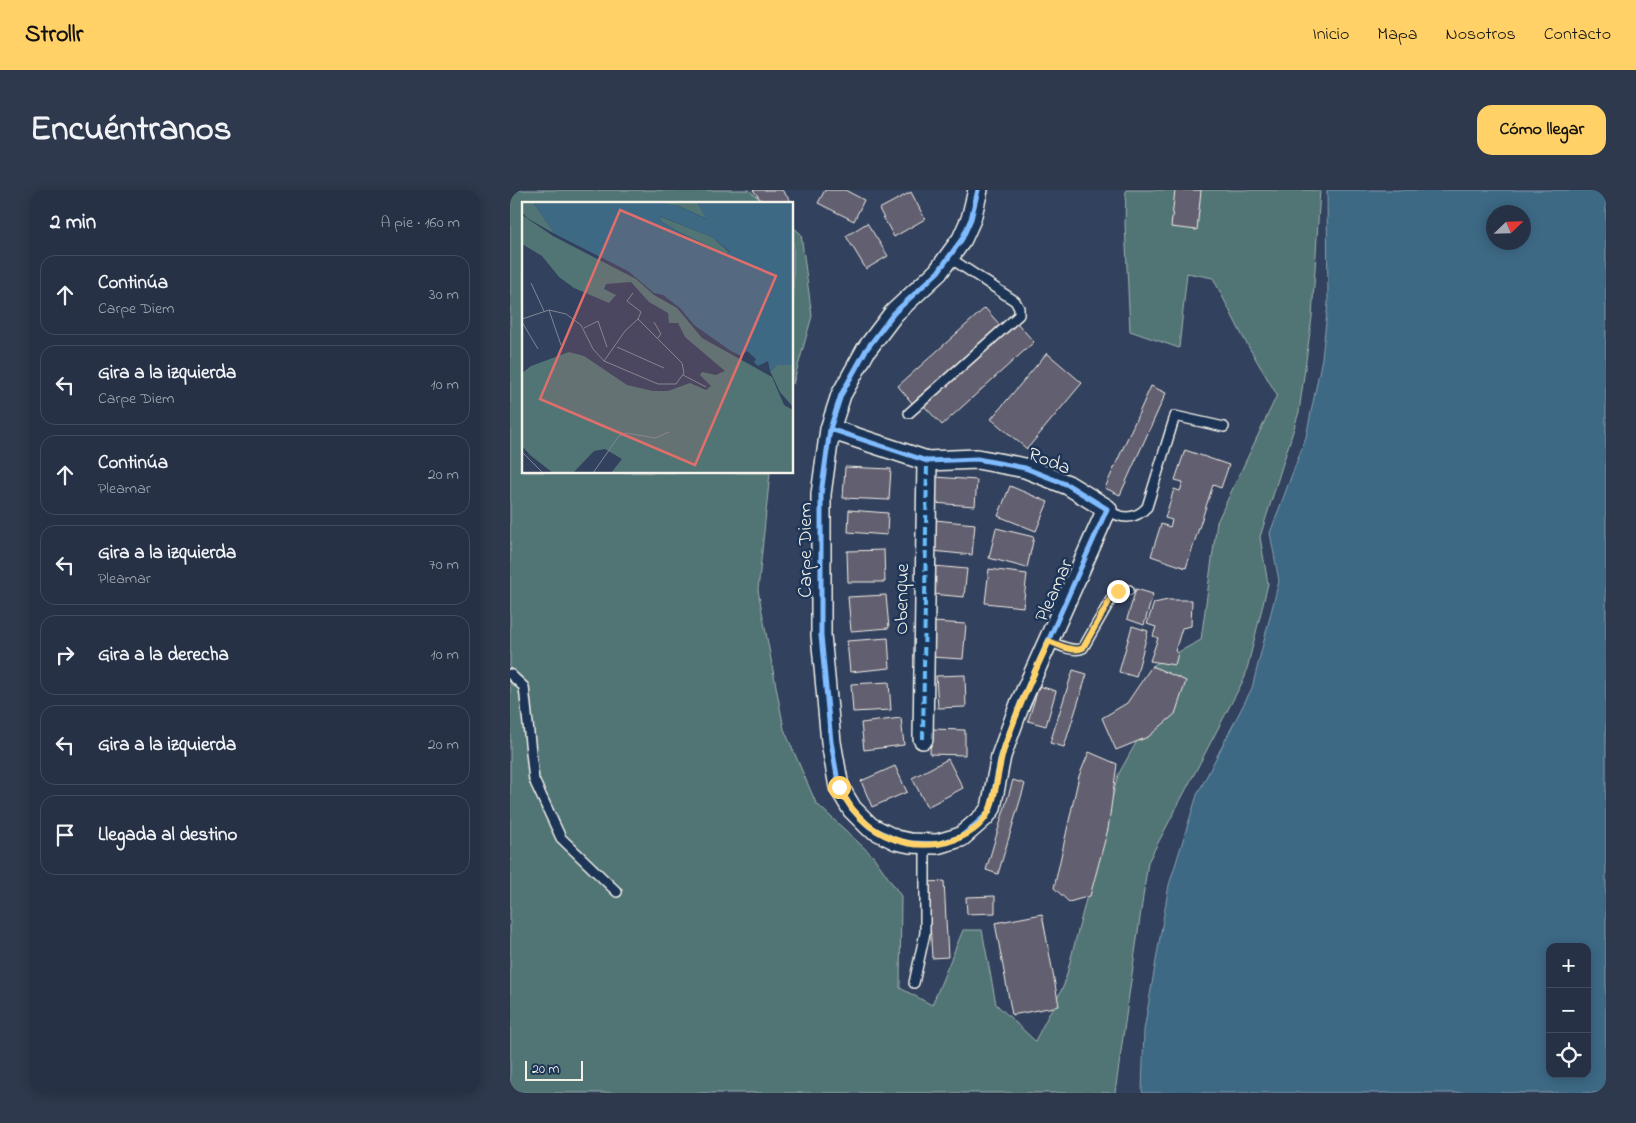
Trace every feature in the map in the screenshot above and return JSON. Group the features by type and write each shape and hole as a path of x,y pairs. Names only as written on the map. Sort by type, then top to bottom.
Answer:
{"street":[{"name":"Carpe Diem","path":"925,845 896,840 870,826 852,809 839,787 831,742 821,635 821,494 830,429 841,395 866,350 894,314 950,258 971,219 978,190"},
{"name":"Roda","path":"830,429 928,461 976,459 1025,468 1068,485 1107,510"},
{"name":"Obenque","path":"923,739 928,461"},
{"name":"Pleamar","path":"925,845 949,842 961,837 979,824 991,808 1001,756 1020,704 1107,510"}],"lane":[{"path":"909,413 1019,312 1015,301 950,258"},
{"path":"1107,510 1129,518 1137,515 1147,506 1175,416 1224,427"},
{"path":"1049,641 1073,649 1079,650 1083,648 1114,594 1118,591 1129,590"},
{"path":"510,674 524,687 534,780 561,838 618,892"},
{"path":"914,984 924,933 925,845"}],"green space":[{"path":"510,190 749,190 763,202 522,202 522,474 770,474 758,590 784,729 816,803 873,856 901,896 900,988 932,1005 963,930 982,930 996,1004 1035,1041 1064,985 1118,775 1137,741 1152,666 1201,640 1217,522 1277,395 1244,339 1213,278 1187,273 1179,348 1130,331 1125,224 1126,190 1320,190 1312,317 1299,412 1260,537 1268,584 1245,677 1148,862 1115,1093 510,1093"},
{"path":"794,228 801,234 812,316 794,380"}],"water":[{"path":"1327,190 1606,190 1606,1093 1143,1093 1142,1091 1144,1030 1169,885 1197,795 1252,688 1279,581 1270,533 1306,437 1322,358 1328,303"}],"building":[{"path":"753,190 782,190 791,202 762,202"},
{"path":"825,190 845,190 864,200 854,221 818,203"},
{"path":"1175,190 1201,190 1197,230 1171,227"},
{"path":"911,192 925,219 894,237 879,209"},
{"path":"867,223 888,256 866,269 846,236"},
{"path":"985,308 1000,325 912,403 898,386"},
{"path":"1017,323 1034,342 942,425 924,406"},
{"path":"1047,353 1082,383 1027,449 991,419"},
{"path":"1151,386 1166,393 1120,495 1105,488"},
{"path":"1185,450 1229,465 1221,488 1213,485 1186,568 1151,556 1161,524 1170,527 1172,520 1165,518 1174,489 1180,491 1183,482 1175,480"},
{"path":"845,467 891,469 889,500 843,498"},
{"path":"935,477 977,480 975,506 933,503"},
{"path":"1010,486 1048,502 1036,531 998,516"},
{"path":"849,510 888,513 887,535 848,532"},
{"path":"935,520 975,524 972,555 932,551"},
{"path":"996,528 1034,537 1027,568 989,558"},
{"path":"884,550 885,582 848,582 847,551"},
{"path":"934,566 967,569 964,597 932,594"},
{"path":"989,569 1027,574 1023,607 985,603"},
{"path":"1136,589 1153,594 1144,625 1127,619"},
{"path":"886,595 889,628 851,631 848,597"},
{"path":"1168,600 1192,600 1191,626 1182,628 1175,651 1178,653 1175,665 1150,661 1158,638 1153,636 1156,627 1147,624 1154,603"},
{"path":"933,622 966,624 963,659 931,657"},
{"path":"1132,626 1148,631 1136,677 1119,672"},
{"path":"888,638 890,668 850,672 847,641"},
{"path":"1152,666 1186,681 1175,714 1148,737 1116,750 1102,718 1127,703"},
{"path":"1073,670 1087,674 1064,747 1050,743"},
{"path":"965,675 966,707 938,708 936,676"},
{"path":"889,682 891,710 853,712 851,684"},
{"path":"1039,686 1056,691 1046,726 1028,721"},
{"path":"901,718 904,745 864,750 861,723"},
{"path":"931,729 965,730 965,755 930,754"},
{"path":"1089,752 1117,764 1108,829 1090,896 1069,902 1054,888 1079,776"},
{"path":"948,759 963,788 927,807 912,778"},
{"path":"895,766 907,792 872,807 861,781"},
{"path":"1013,780 1025,784 998,874 986,870"},
{"path":"944,881 948,957 932,958 928,882"},
{"path":"995,896 995,913 967,914 966,897"},
{"path":"1042,914 1059,1006 1012,1015 995,923"}],"marked path":[{"path":"923,739 927,461"}],"cycle path":[{"path":"830,429 927,461 977,459 1025,468 1068,485 1107,509 1020,704 1001,756 991,808 985,816 961,837 937,844 910,843 896,840 870,827 852,809 839,787 831,742 821,635 821,494 830,429 841,395 866,350 894,313 938,272 962,239 971,219 978,190"}],"route":[{"path":"839,787 844,799 860,818 882,834 896,840 910,844 937,844 949,842 971,831 991,808 1001,756 1020,704 1049,641 1073,649 1079,650 1083,648 1110,600 1118,591"}]}
